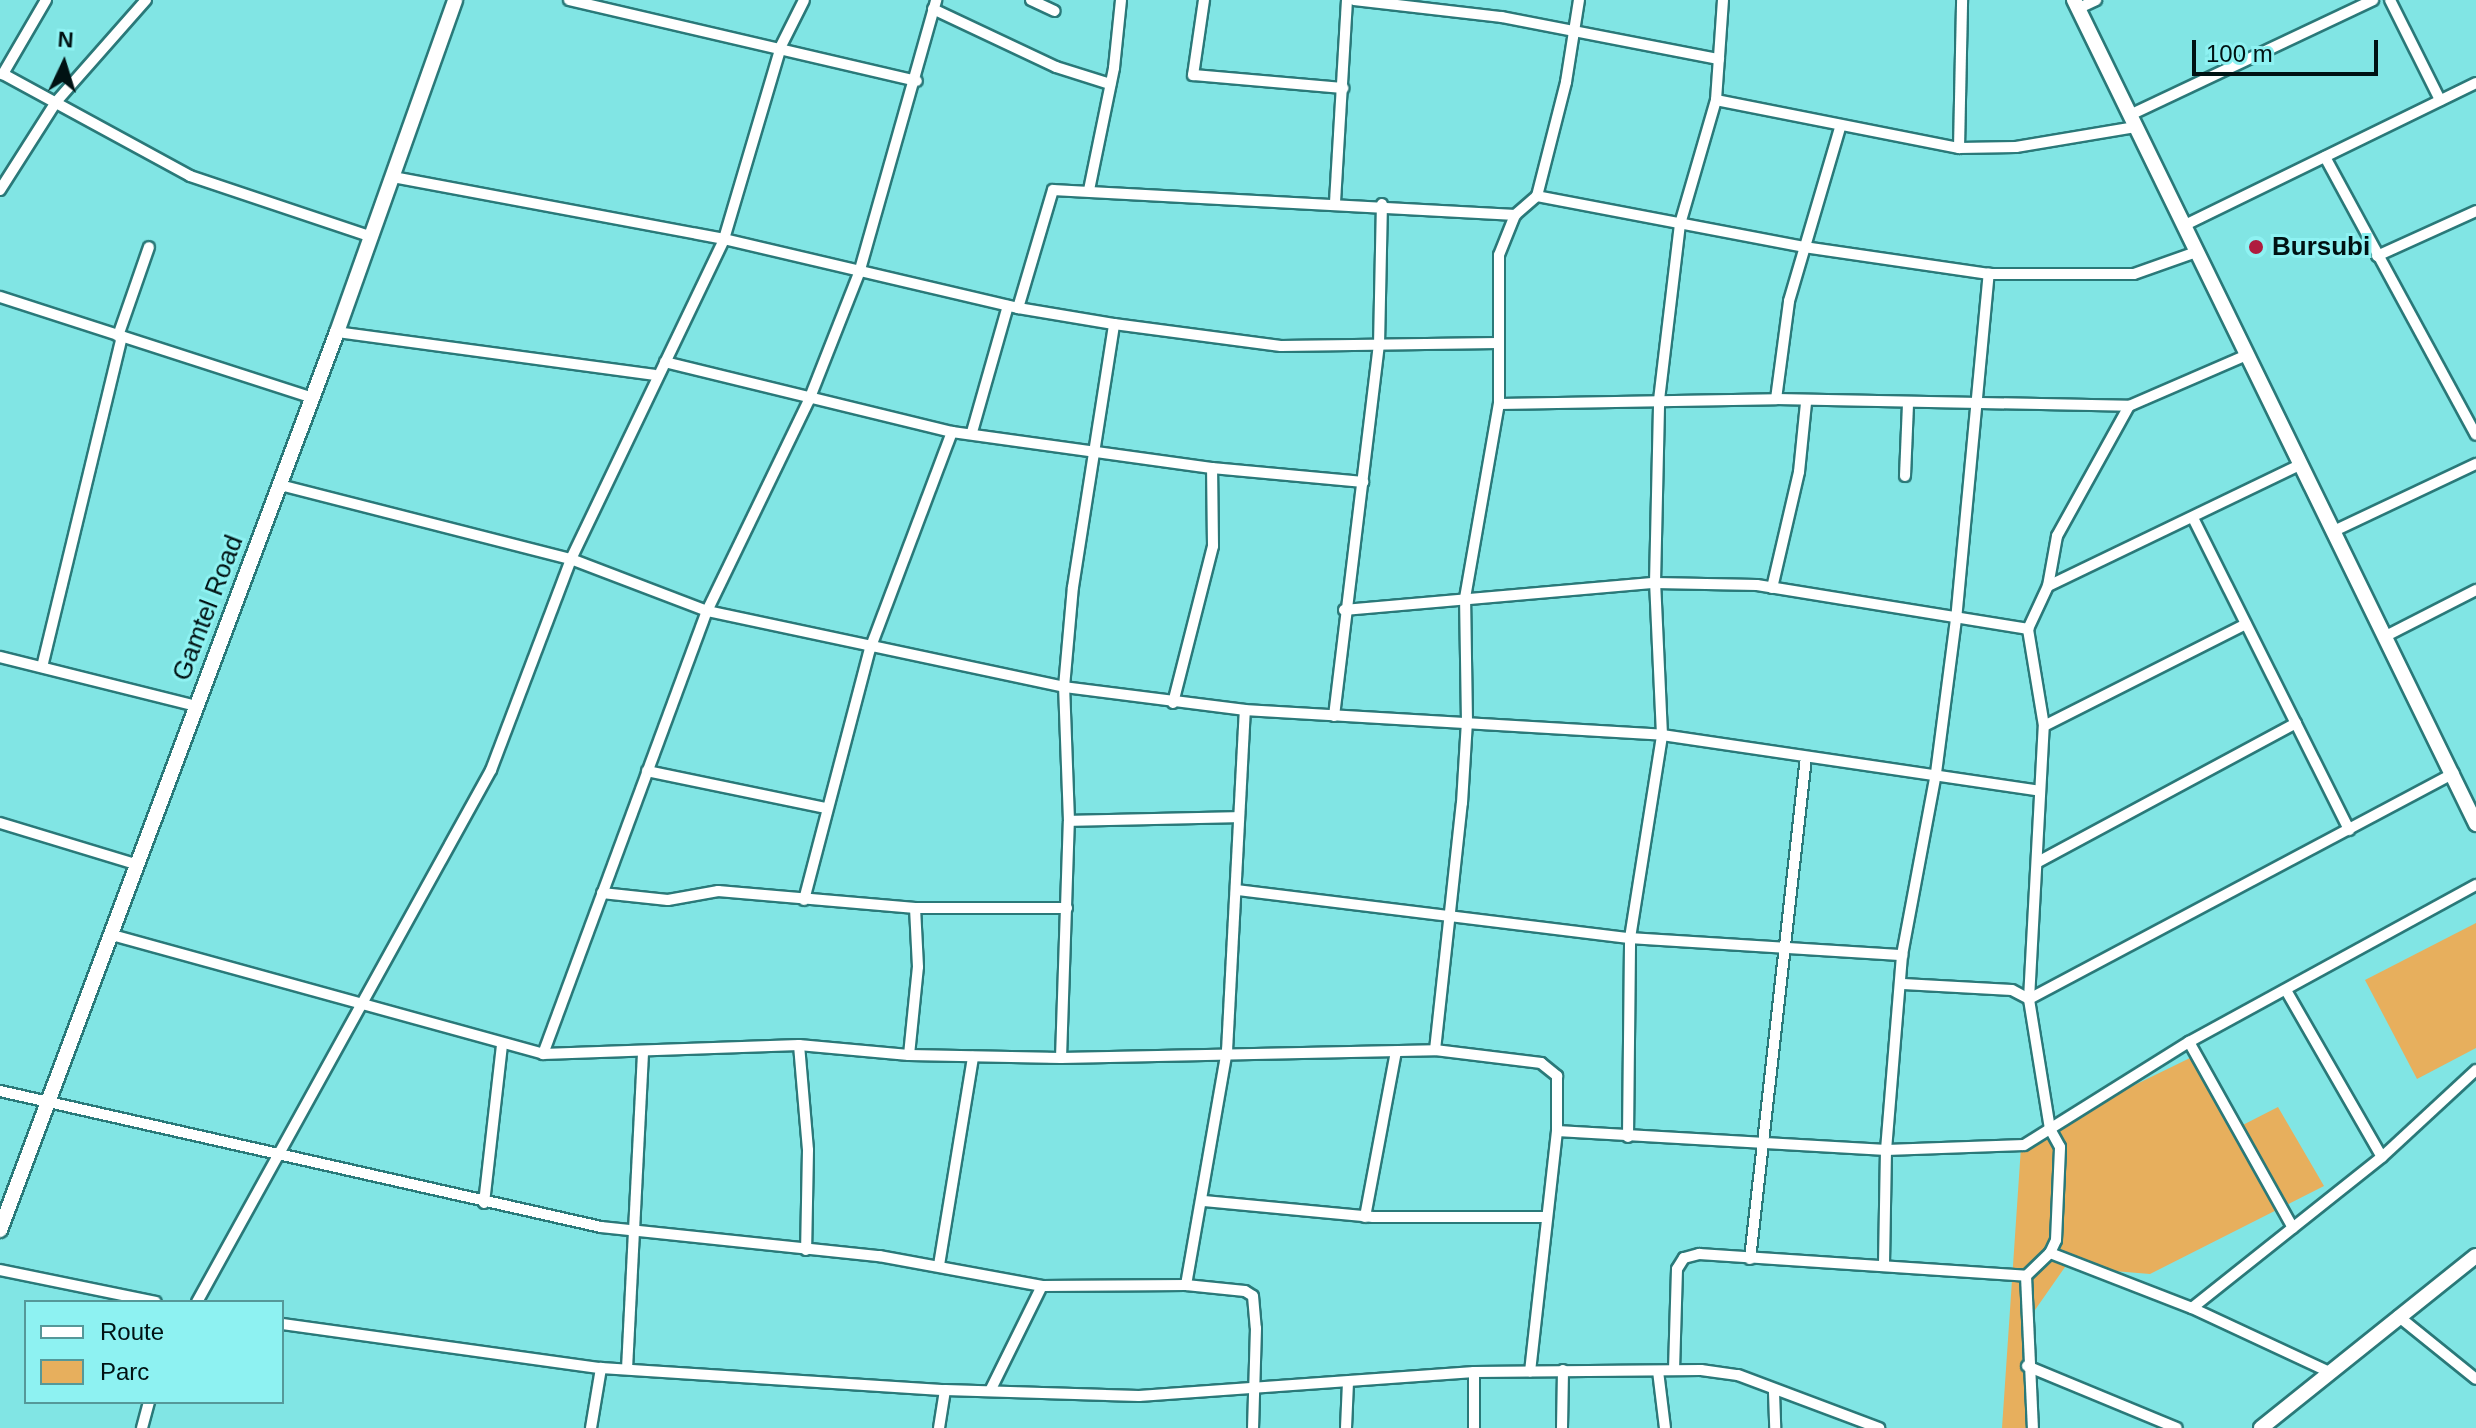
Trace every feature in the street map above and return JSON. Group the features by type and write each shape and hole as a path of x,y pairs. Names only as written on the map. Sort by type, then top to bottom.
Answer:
{"street":[{"path":"46,0 3,74 190,176 372,237"},
{"path":"0,190 56,102 146,0"},
{"name":"Gamtel Road","path":"0,1230 337,332 455,0"},
{"path":"569,0 781,46 917,81"},
{"path":"198,1300 280,1155 357,1005 443,865 491,770 571,559 654,375 665,362 724,239 781,46 804,0"},
{"path":"1031,0 1055,11"},
{"path":"1089,190 1110,84 1121,0"},
{"path":"1204,0 1193,75 1343,88"},
{"path":"1335,202 1347,0"},
{"path":"1354,0 1502,17 1719,59"},
{"path":"1435,1050 1467,722 1465,598 1499,404 1499,255 1515,215 1537,196 1566,82 1579,0"},
{"path":"1628,1137 1630,938 1662,735 1655,583 1659,400 1680,224 1716,100 1723,0"},
{"path":"1959,148 1962,0"},
{"path":"2096,0 2076,4 2454,773 2476,824"},
{"path":"1716,100 1840,128 1959,148 2016,147 2132,121 2373,0"},
{"path":"2390,0 2440,100"},
{"path":"543,1054 707,611 809,400 859,273 917,81 935,5 1056,67 1110,84"},
{"path":"2183,226 2476,83"},
{"path":"1776,399 1789,301 1840,128"},
{"path":"2325,157 2476,435"},
{"path":"393,177 724,239 1013,307 1114,324 1281,346 1498,343"},
{"path":"972,432 1053,190 1382,204 1515,215"},
{"path":"1537,196 1804,247 1989,274 2134,274 2196,252"},
{"path":"1334,716 1344,610 1379,345 1382,204"},
{"path":"2377,256 2476,211"},
{"path":"42,667 120,336 149,247"},
{"path":"1884,1264 1886,1150 1903,984 1902,955 1936,773 1956,620 1989,274"},
{"path":"0,297 312,398"},
{"path":"1061,1058 1069,821 1064,687 1093,450 1114,324"},
{"path":"337,332 654,375"},
{"path":"1499,404 1776,399 1806,403 2129,406 2247,355"},
{"path":"665,362 809,400 952,432 972,432 1212,468 1363,482"},
{"path":"1772,588 1799,472 1806,403"},
{"path":"1905,476 1908,405"},
{"path":"2033,1428 2027,1366 2026,1276 2050,1253 2056,1240 2060,1147 2050,1129 2029,999 2044,726 2028,629 2048,586 2057,536 2129,406"},
{"path":"804,900 870,649 952,432"},
{"path":"2048,586 2301,464"},
{"path":"2334,531 2476,464"},
{"path":"1173,703 1213,546 1212,468"},
{"path":"280,485 571,559 707,611 870,649 1064,687 1245,710 1662,735 1936,773 2039,791"},
{"path":"2193,518 2349,830"},
{"path":"1344,610 1655,583 1772,588 1956,620 2028,629"},
{"path":"2386,636 2476,590"},
{"path":"2044,726 2246,624"},
{"path":"0,657 197,706"},
{"path":"1186,1285 1204,1201 1227,1051 1245,710"},
{"path":"2038,862 2296,723"},
{"path":"1750,1259 1767,1142 1806,757"},
{"path":"647,771 826,808"},
{"path":"2029,999 2454,773"},
{"path":"1069,821 1239,817"},
{"path":"0,823 138,865"},
{"path":"1557,1131 1886,1150 2007,1148 2050,1129 2189,1042 2287,992 2476,885"},
{"path":"1237,890 1630,938 1902,955"},
{"path":"602,893 668,900 718,891 915,908 1067,908"},
{"path":"909,1055 918,967 915,908"},
{"path":"112,935 543,1054 643,1054 799,1045 909,1055 1061,1058 1227,1051 1435,1050 1553,1068 1557,1131 1544,1217 1530,1371"},
{"path":"1903,984 2012,990 2029,999"},
{"path":"2287,992 2382,1157"},
{"path":"2189,1042 2293,1228"},
{"path":"484,1203 502,1045"},
{"path":"799,1045 808,1150 806,1250"},
{"path":"1365,1217 1396,1052"},
{"path":"627,1369 643,1054"},
{"path":"939,1265 973,1057"},
{"path":"2192,1308 2382,1157 2476,1070"},
{"path":"0,1091 484,1203 635,1230 939,1265 1042,1286 1186,1285 1253,1296 1253,1428"},
{"path":"1204,1201 1365,1217 1544,1217"},
{"path":"2050,1253 2192,1308 2329,1372"},
{"path":"1674,1370 1677,1269 1684,1258 1699,1254 1884,1264 2026,1276"},
{"path":"2261,1428 2476,1256"},
{"path":"0,1270 146,1300"},
{"path":"990,1391 1042,1286"},
{"path":"2398,1316 2476,1379"},
{"path":"284,1324 601,1368 945,1390 1139,1396 1474,1372 1674,1370 1738,1375 1774,1392 1879,1428"},
{"path":"2027,1366 2177,1428"},
{"path":"591,1428 601,1368"},
{"path":"1562,1428 1563,1370"},
{"path":"1658,1371 1665,1428"},
{"path":"1474,1372 1474,1428"},
{"path":"1346,1428 1348,1383"},
{"path":"939,1428 945,1390"},
{"path":"1774,1392 1775,1428"},
{"path":"142,1428 148,1404"}],"green space":[{"path":"2476,923 2476,1048 2417,1079 2365,980"},
{"path":"2192,1057 2231,1131 2278,1107 2324,1186 2150,1274 2065,1267 2035,1310 2033,1428 2002,1428 2021,1147 2065,1119"}],"place":[{"name":"Bursubi","path":"2256,247"}]}
